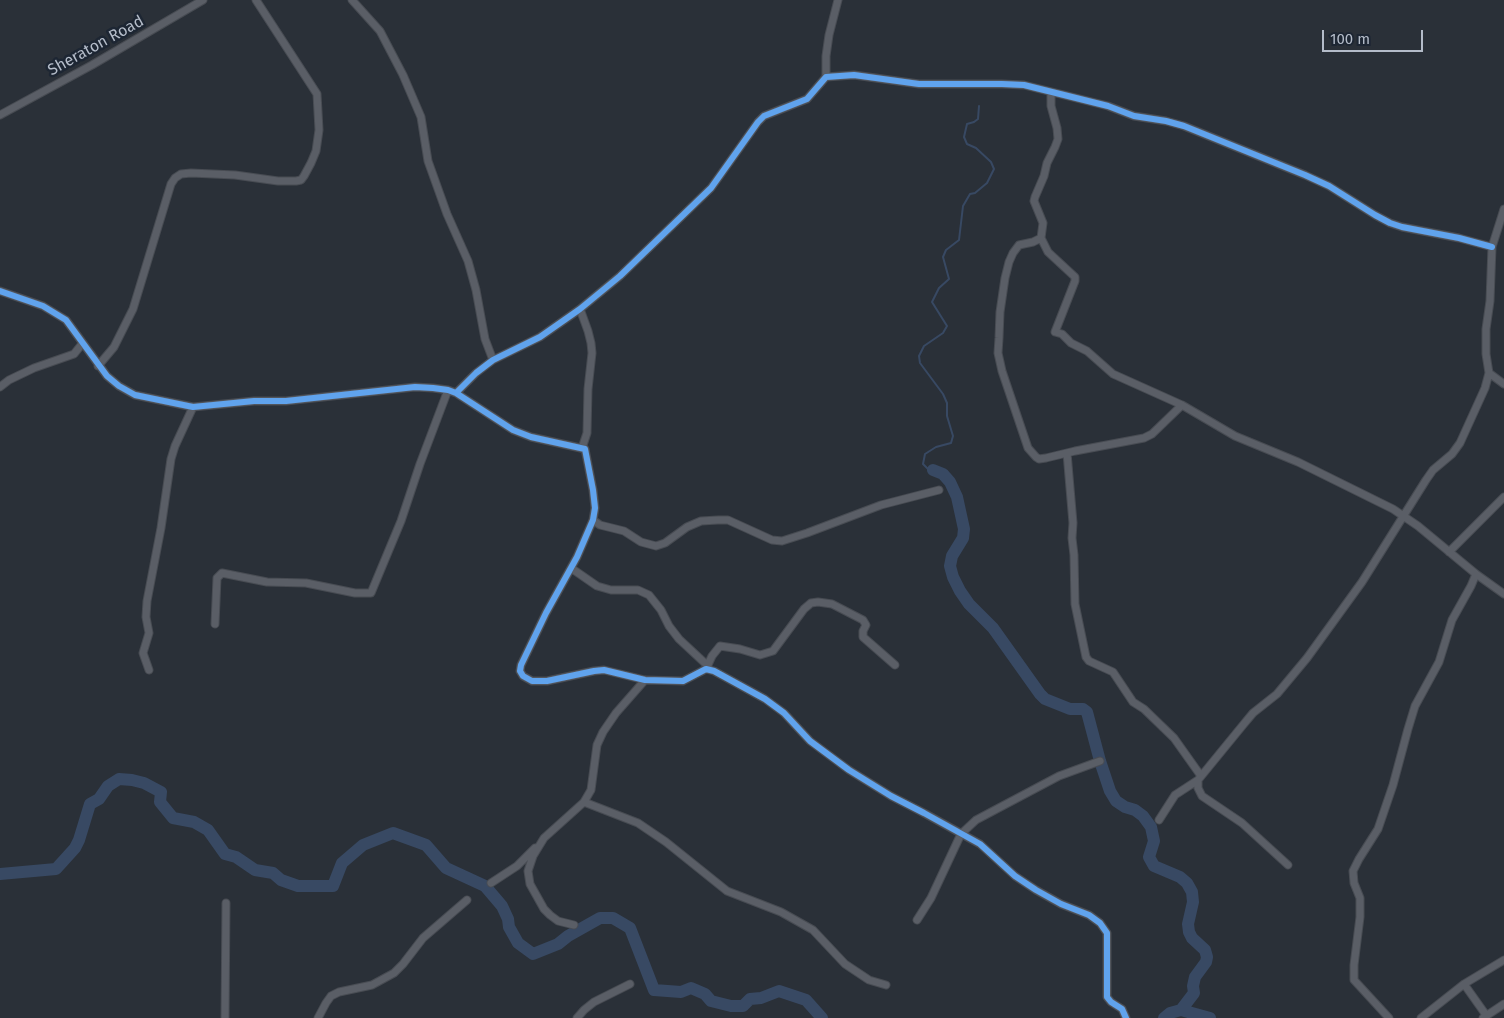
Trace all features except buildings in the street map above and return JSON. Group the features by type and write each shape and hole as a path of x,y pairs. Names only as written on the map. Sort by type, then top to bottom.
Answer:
{"street":[{"name":"Sheraton Road","path":"0,115 92,65 204,0"},
{"path":"98,366 114,347 133,309 171,184 175,178 181,174 191,173 296,181 301,180 311,163 316,151 319,130 317,94 256,0"},
{"path":"352,0 380,32 403,75 420,117 428,161 447,214 468,261 476,290 485,339 493,360"},
{"path":"826,78 826,56 829,35 838,0"},
{"path":"456,393 493,360 540,337 580,309 640,258 700,200 764,116 807,99 826,78 854,75 919,84 1024,85 1108,106 1134,116 1184,126 1280,163 1329,186 1390,223 1492,247"},
{"path":"1051,93 1051,106 1058,139 1056,148 1047,162 1043,180 1035,197 1036,205 1043,223 1041,238 1048,252 1054,260 1075,277 1072,290 1055,332 1062,334 1071,343 1088,350 1113,374 1182,405 1235,436 1298,462 1393,509 1504,594"},
{"path":"1159,820 1175,795 1200,778 1243,724 1277,694 1307,658 1362,582 1433,470 1452,454 1460,443 1489,373 1486,354 1486,329 1490,301 1492,247 1504,209"},
{"path":"1041,238 1019,245 1009,262 1000,312 998,353 1002,371 1028,448 1036,458 1039,459 1144,438 1152,434 1182,405"},
{"path":"0,291 43,306 66,320 98,366 119,386 135,395 193,407 434,388 456,393 513,430 531,437 582,448 586,451 593,490 595,508 593,520 586,538 521,665 520,671 523,676 532,681 547,681 604,670 646,680 683,681 707,667 720,646 760,655 773,651 804,610 811,603 818,602 832,604 863,620 866,625 863,637 894,665"},
{"path":"580,309 588,331 592,353 588,389 587,433 582,448"},
{"path":"0,387 9,380 34,368 74,354 82,344"},
{"path":"1489,373 1504,384"},
{"path":"215,624 217,578 222,572 267,582 306,583 355,593 370,592 401,521 448,390"},
{"path":"149,670 143,653 149,633 146,617 147,601 175,446 193,407"},
{"path":"1067,453 1073,522 1072,538 1076,604 1086,657 1089,661 1113,672 1134,702 1174,738 1200,778 1198,788 1202,796 1242,823 1288,865"},
{"path":"593,520 600,525 624,531 641,542 656,546 665,543 687,527 701,521 718,520 728,520 772,540 782,541 807,534 881,505 939,490"},
{"path":"1449,552 1504,497"},
{"path":"1393,509 1410,504"},
{"path":"571,568 597,586 611,590 638,590 649,594 679,639 707,667 784,712 810,741 849,770 890,796 980,844 1015,876 1036,890 1061,904 1090,915 1100,923 1107,933 1108,998 1122,1009 1126,1018"},
{"path":"1389,1018 1354,980 1360,898 1353,872 1378,829 1394,785 1415,706 1436,668 1452,620 1476,574"},
{"path":"491,883 517,866 544,838 584,802 590,790 597,745 603,732 616,713 646,680"},
{"path":"917,920 931,898 961,834 976,820 1059,776 1100,761"},
{"path":"584,802 638,823 666,842 727,891 781,912 814,930 844,964 869,980 886,985"},
{"path":"544,838 533,856 528,870 530,884 537,898 550,915 558,921 574,925"},
{"path":"318,1018 331,996 338,992 372,985 394,973 423,938 467,900"},
{"path":"225,1018 226,903"},
{"path":"1421,1018 1464,984 1504,960"},
{"path":"577,1018 594,1002 630,984"},
{"path":"1464,984 1484,1017 1504,1004"}],"waterway":[{"path":"933,470 928,469 923,464 925,454 936,447 951,443 953,436 947,416 947,403 943,394 920,363 919,356 924,346 943,333 947,326 932,302 939,288 949,279 943,257 946,250 959,240 963,206 970,194 975,193 987,183 994,169 991,162 976,148 967,144 964,137 967,124 978,119 979,106"},
{"path":"933,470 943,474 950,482 957,497 964,529 963,538 952,556 950,566 960,591 969,604 993,628 1045,699 1070,709 1083,709 1087,712 1110,791 1116,801 1125,807 1135,810 1143,816 1151,827 1154,841 1149,857 1154,866 1180,877 1187,883 1192,892 1193,902 1188,924 1189,932 1192,938 1205,950 1207,957 1206,962 1195,977 1194,993 1181,1010"},
{"path":"0,874 56,869 75,848 90,804 99,799 108,786 119,779 132,780 144,783 161,792 160,802 173,818 194,822 208,830 225,854 236,857 255,870 273,873 281,880 298,886 333,886 342,863 363,845 393,833 426,845 446,868 485,886 502,906 508,919 509,927 518,943 533,954 558,944 568,936 600,918 613,918 630,928 654,990 681,992 691,988 705,994 711,1001 731,1006 743,1006 750,999 761,998 779,991 806,1000 822,1018"},
{"path":"1164,1018 1170,1013 1181,1010 1210,1018"}],"cycle path":[{"path":"456,393 476,373 493,360 540,337 580,309 620,276 711,188 764,116 807,99 826,77 854,75 919,84 1024,85 1108,106 1134,116 1184,126 1305,175 1329,186 1390,223 1492,247"},
{"path":"0,291 43,306 66,320 107,376 119,386 135,395 193,407 254,401 286,401 415,387 433,388 456,393 513,430 531,437 585,449 593,490 595,508 593,520 577,557 546,613 521,665 520,671 523,676 532,681 547,681 604,670 645,680 683,681 706,669 714,671 765,699 784,713 810,741 849,770 891,796 980,844 1015,876 1036,890 1061,904 1089,915 1100,923 1107,933 1107,997 1122,1009 1126,1018"}]}
